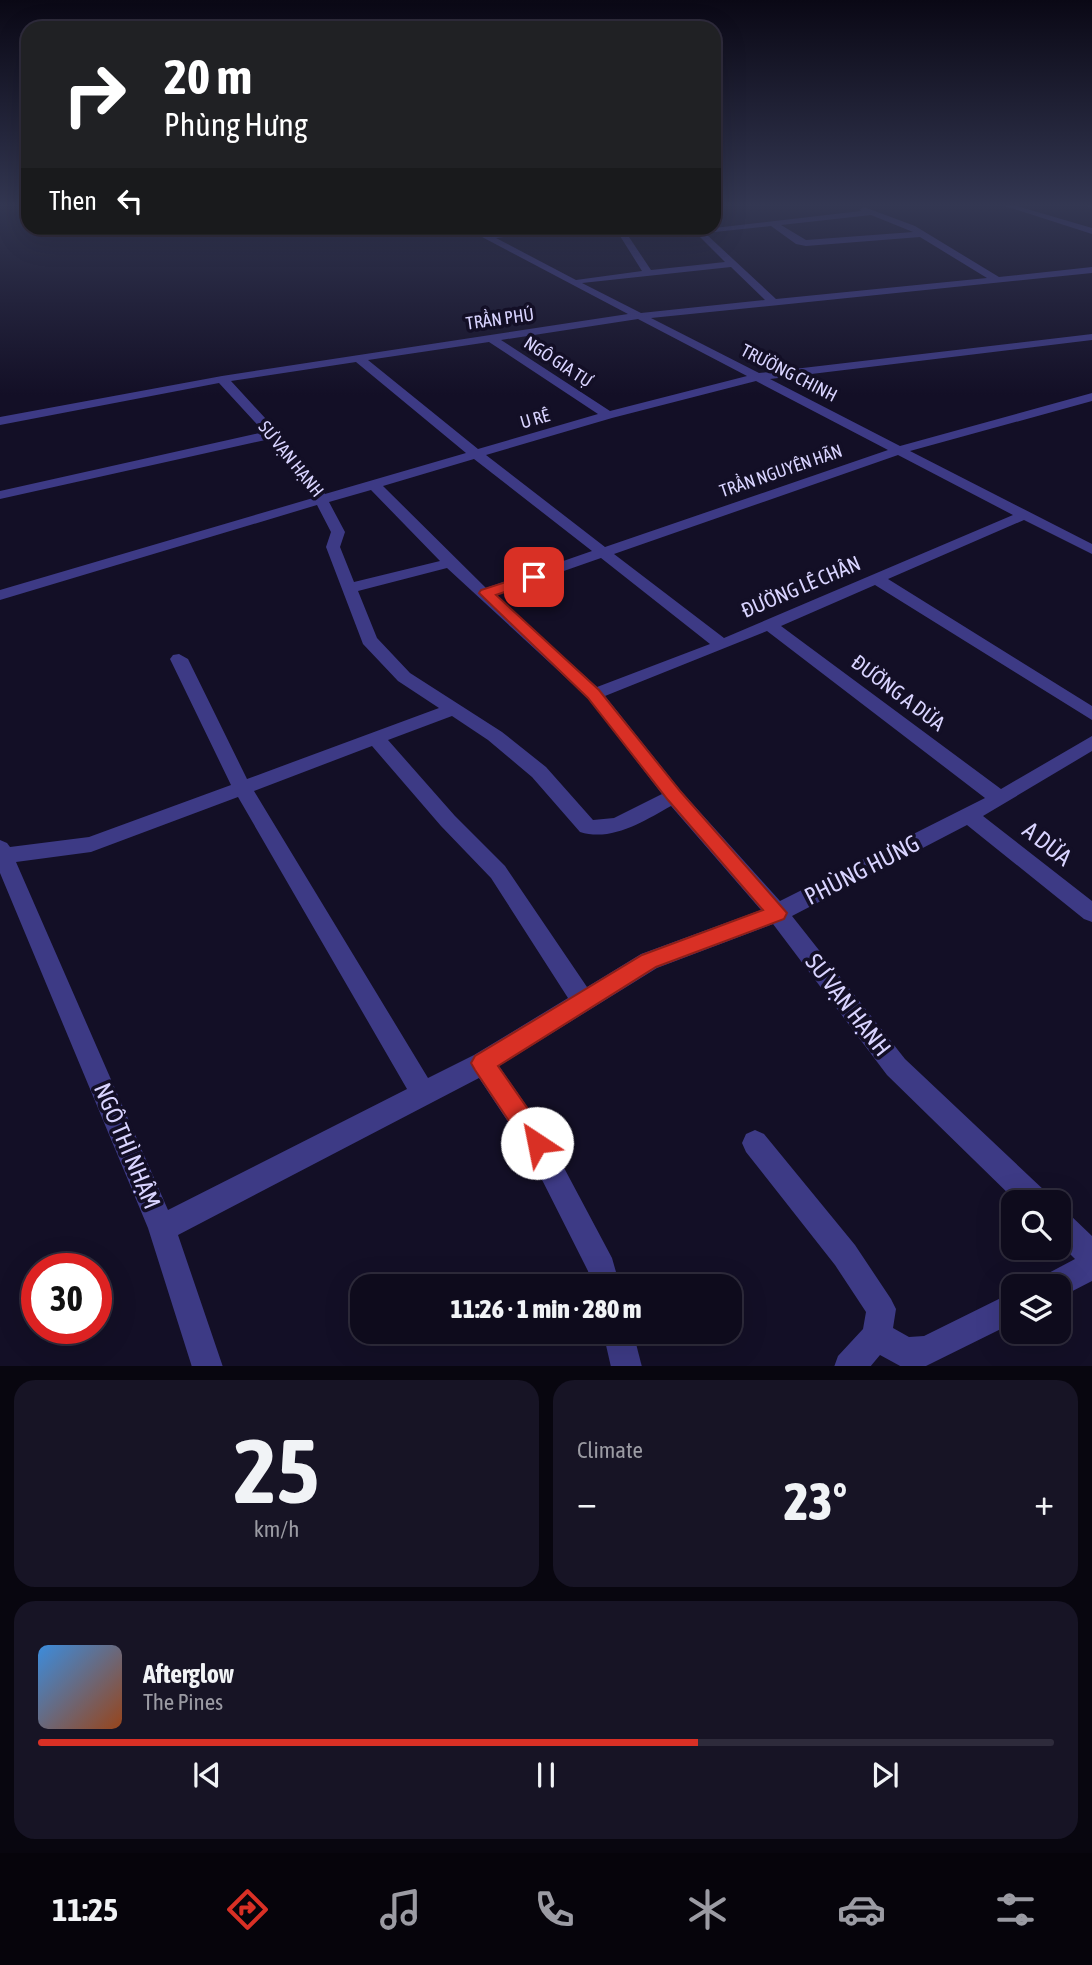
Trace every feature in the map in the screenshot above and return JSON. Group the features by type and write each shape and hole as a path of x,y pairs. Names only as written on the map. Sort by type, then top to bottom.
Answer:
{"street":[{"name":"TRƯỜNG CHINH","path":"549,268 1092,543"},
{"name":"TRƯỜNG CHINH","path":"556,268 644,315"},
{"path":"645,268 648,272"},
{"path":"581,281 693,268"},
{"path":"737,268 773,302"},
{"path":"978,268 996,279"},
{"name":"TRẦN PHÚ","path":"0,421 222,379 644,315 1092,270"},
{"name":"U RÊ","path":"0,595 608,415 762,376 1092,337"},
{"name":"NGÔ GIA TỰ","path":"490,338 608,415"},
{"path":"358,358 476,454 722,645"},
{"name":"SƯ VẠN HẠNH","path":"222,379 273,434 324,499 338,532 333,547 369,640 404,677 495,736 539,772 587,827 598,830 611,827 674,796"},
{"name":"TRẦN NGUYÊN HÃN","path":"486,593 904,449 1092,397"},
{"path":"0,495 273,434"},
{"name":"TRƯỜNG CHINH","path":"904,449 1092,550"},
{"name":"SƯ VẠN HẠNH","path":"374,485 450,562 594,694 674,796 777,913 896,1067 1024,1190"},
{"name":"ĐƯỜNG LÊ CHÂN","path":"594,694 722,645 1024,515"},
{"path":"351,588 450,562"},
{"path":"875,579 1092,714"},
{"name":"ĐƯỜNG A DỪA","path":"768,624 1000,799"},
{"path":"179,659 241,786 423,1094"},
{"path":"2,852 91,844 241,786 377,740 454,709"},
{"path":"377,740 447,821 498,872 584,1002"},
{"name":"PHÙNG HƯNG","path":"483,1063 649,961 777,913 969,816 1092,742"},
{"name":"A DỪA","path":"969,816 1092,913"},
{"name":"NGÔ THÌ NHẬM","path":"2,852 163,1228 483,1063"},
{"path":"483,1063 537,1143 603,1274"},
{"path":"755,1143 845,1255 881,1309 877,1336 850,1366"},
{"path":"163,1228 208,1366"},
{"path":"1071,1235 1092,1255"},
{"path":"1071,1277 1092,1266"},
{"path":"877,1336 906,1353 926,1351 1001,1313"},
{"path":"621,1344 627,1366"}],"route":[{"path":"534,577 486,593 594,694 674,796 777,913 649,961 483,1063 537,1143"}]}
